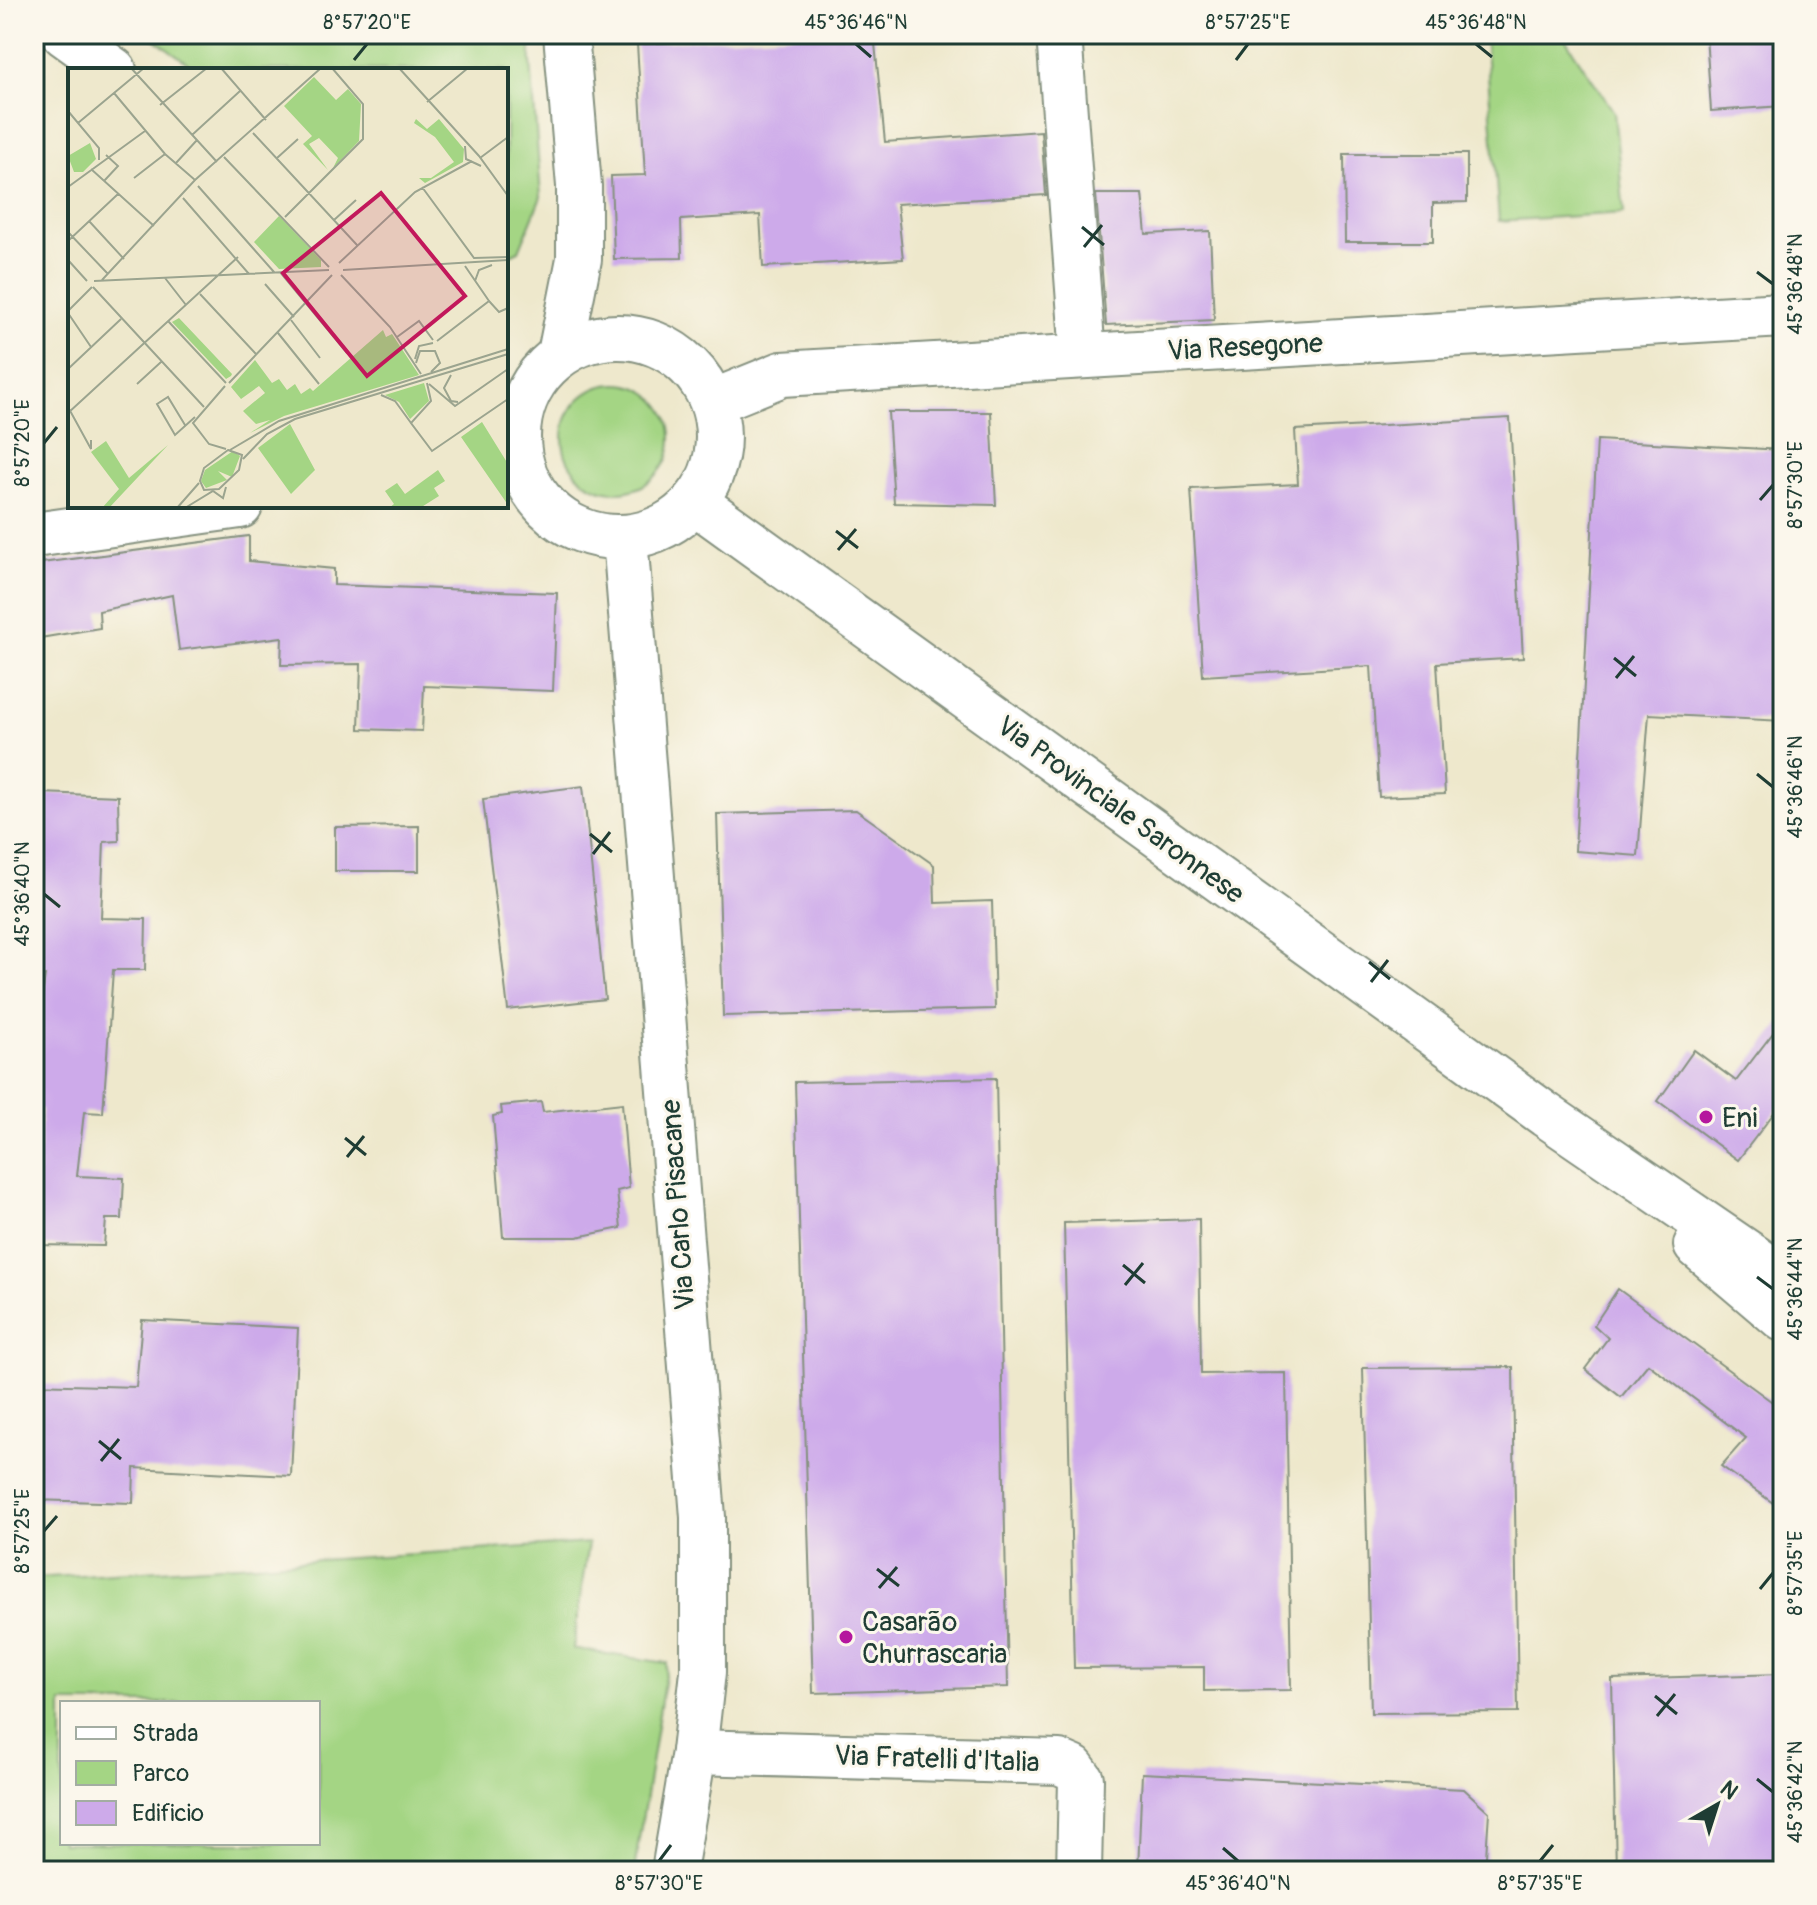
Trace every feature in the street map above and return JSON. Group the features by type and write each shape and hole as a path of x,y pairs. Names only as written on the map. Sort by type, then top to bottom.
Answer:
{"street":[{"path":"64,34 111,68"},
{"path":"533,365 603,337 648,341 687,364 713,402 718,428 717,455 709,480 695,502 664,527 625,538 591,534 562,520 537,497 514,468 518,423 533,365 579,259 579,186 566,34"},
{"path":"1059,34 1083,356"},
{"name":"Via Resegone","path":"713,402 782,374 1783,315"},
{"name":"Via Provinciale Saronnese","path":"695,502 1546,1115 1783,1277"},
{"path":"34,535 226,508"},
{"name":"Via Carlo Pisacane","path":"625,538 703,1517 703,1672 694,1752 674,1871"},
{"name":"Via Provinciale Saronnese","path":"1546,1115 1783,1319"},
{"name":"Via Fratelli d'Italia","path":"694,1752 1059,1762 1073,1768 1081,1779 1079,1871"}],"green space":[{"path":"148,34 529,34 541,197 519,251 508,256 508,68 194,68"},
{"path":"1485,34 1562,34 1614,112 1624,213 1499,221"},
{"path":"617,384 638,388 655,400 667,417 671,438 667,459 655,476 638,488 617,492 596,488 579,476 567,459 563,438 567,417 579,400 596,388"},
{"path":"588,1543 573,1649 667,1663 634,1871 34,1871 34,1578"}],"building":[{"path":"874,34 885,142 1041,131 1046,195 897,204 903,259 763,267 760,215 681,220 682,258 614,259 611,176 645,175 637,44"},
{"path":"1706,34 1783,34 1783,106 1711,111"},
{"path":"1344,154 1467,154 1467,202 1433,203 1433,242 1345,242"},
{"path":"1096,194 1142,194 1146,234 1210,231 1214,320 1106,325"},
{"path":"888,412 991,412 996,505 894,503"},
{"path":"1510,418 1523,658 1437,663 1445,794 1379,797 1371,666 1203,676 1191,489 1298,484 1295,430"},
{"path":"1597,440 1783,450 1783,721 1649,714 1638,856 1575,851"},
{"path":"249,536 249,561 334,569 334,585 557,593 553,691 424,686 422,731 359,729 361,664 281,665 282,637 179,650 172,595 99,611 100,628 40,638 37,620 34,621 34,564"},
{"path":"583,786 605,999 508,1010 483,799"},
{"path":"41,793 118,796 119,841 104,842 101,918 146,919 145,970 113,970 103,1113 84,1112 77,1176 124,1178 122,1219 106,1219 104,1246 34,1245 42,1109 34,1109 34,1051 45,976 34,976 34,822 39,822"},
{"path":"856,810 934,865 935,903 992,901 995,1009 723,1016 717,814"},
{"path":"419,826 419,871 335,871 335,827"},
{"path":"1783,1020 1783,1101 1738,1160 1658,1101 1694,1050 1736,1081"},
{"path":"996,1078 1008,1687 813,1693 795,1082"},
{"path":"541,1102 543,1112 622,1103 629,1188 617,1191 621,1228 577,1237 503,1237 493,1116 502,1114 501,1106"},
{"path":"1199,1219 1201,1374 1286,1373 1291,1690 1204,1691 1204,1667 1074,1668 1064,1223"},
{"path":"1618,1289 1775,1404 1783,1395 1783,1510 1721,1466 1746,1438 1648,1364 1621,1397 1585,1369 1608,1338 1594,1325"},
{"path":"142,1320 298,1328 291,1476 134,1468 133,1503 34,1500 34,1384 136,1387"},
{"path":"1513,1367 1518,1712 1371,1713 1363,1368"},
{"path":"1781,1674 1783,1871 1616,1871 1612,1679"},
{"path":"1142,1773 1464,1789 1489,1812 1485,1871 1138,1871"}],"place":[{"name":"Eni","path":"1706,1117"},
{"name":"Casarão Churrascaria","path":"846,1637"}]}
